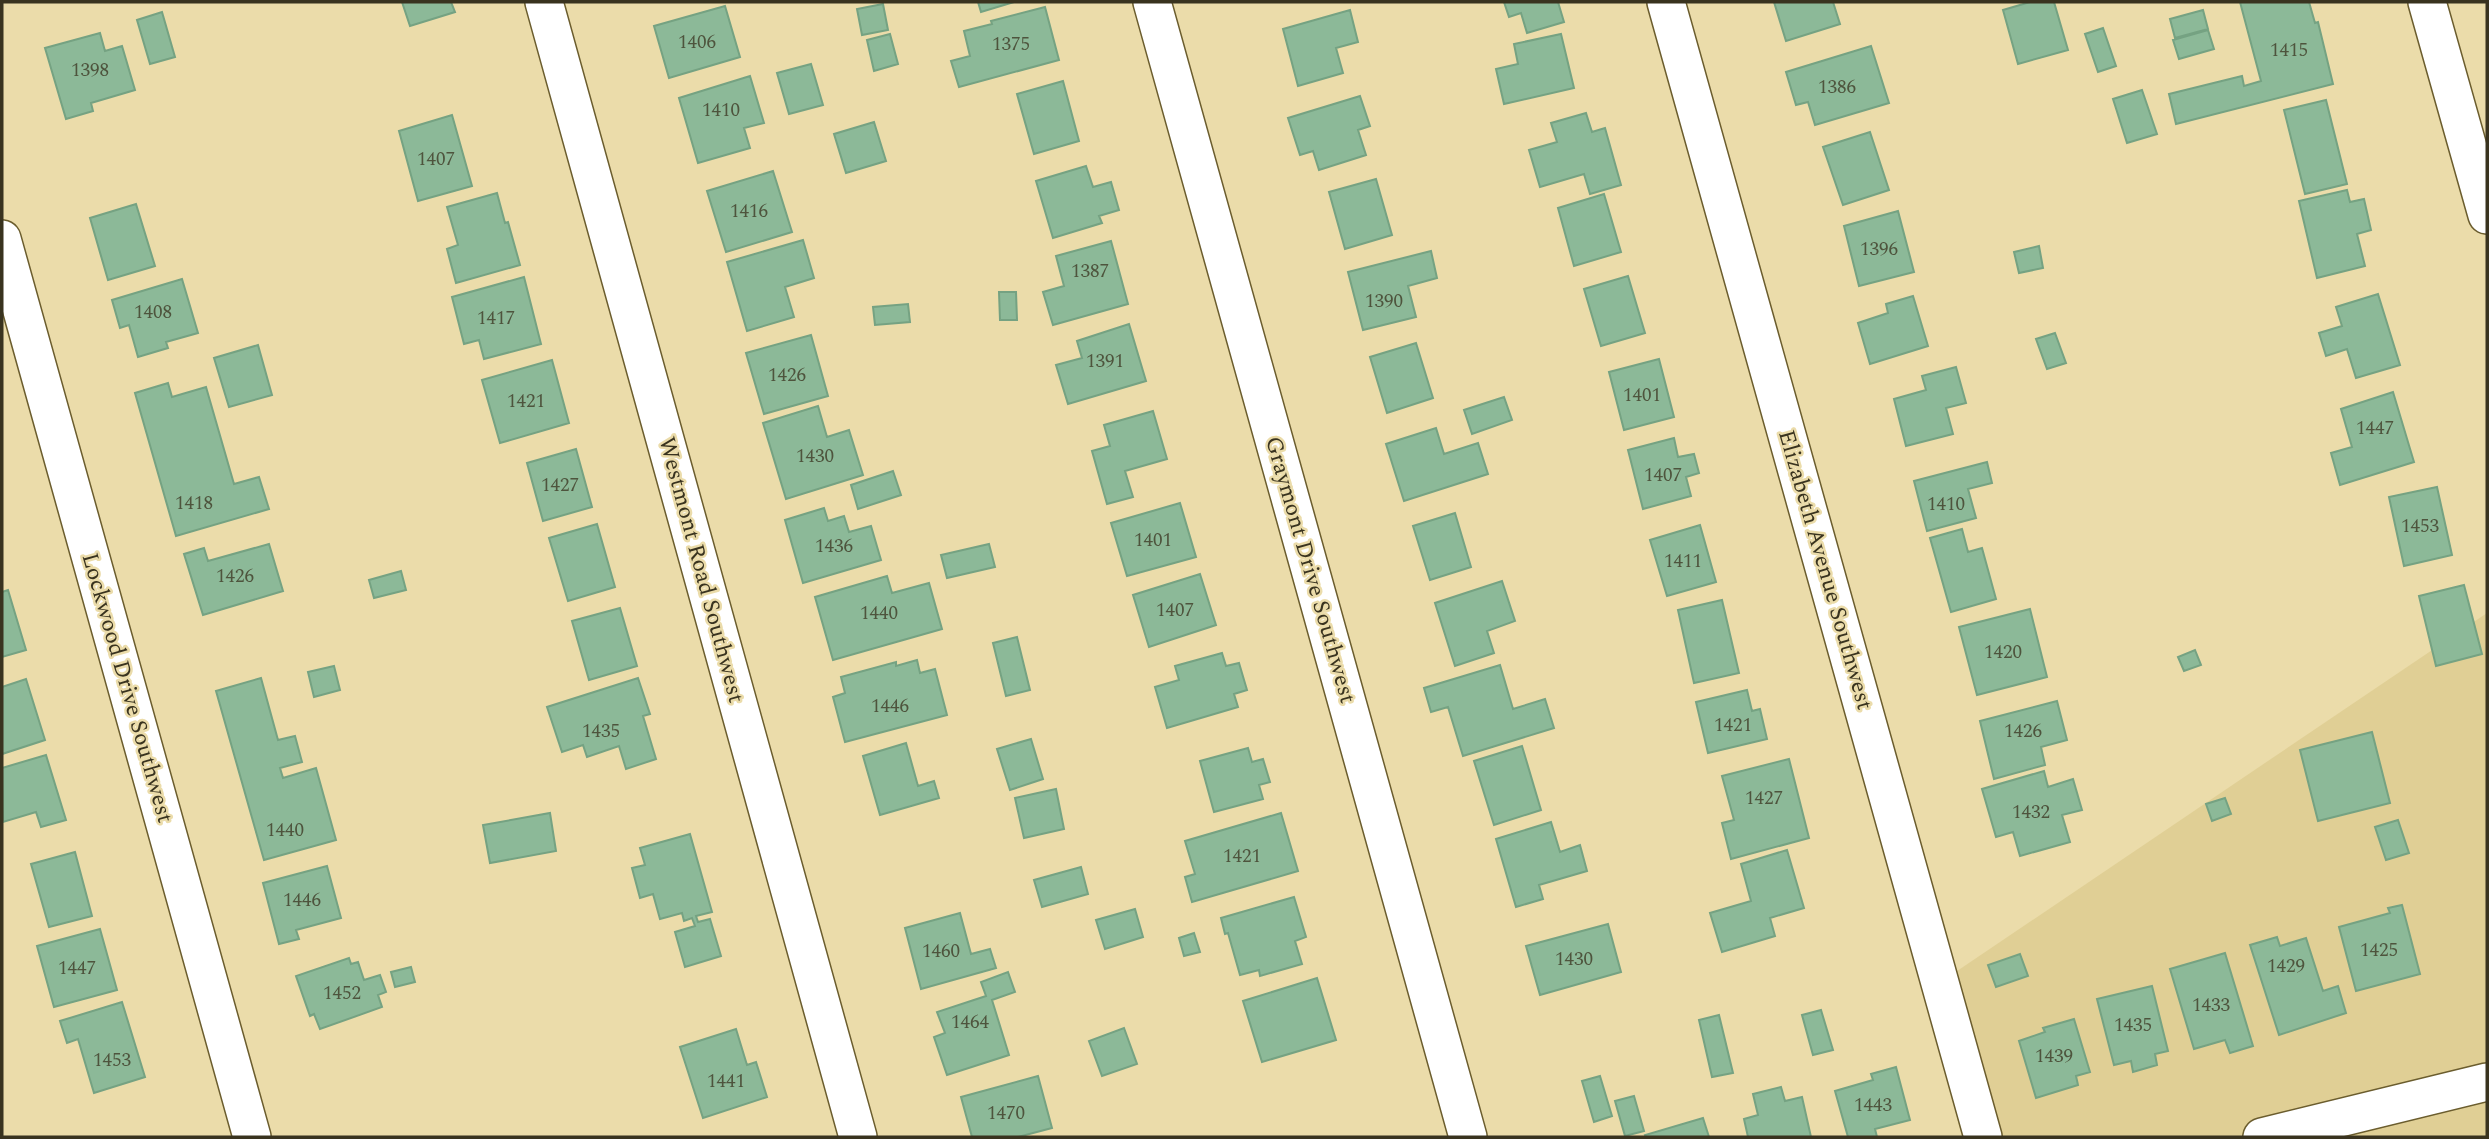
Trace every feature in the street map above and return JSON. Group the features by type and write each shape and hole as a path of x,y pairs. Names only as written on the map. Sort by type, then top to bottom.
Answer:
{"street":[{"name":"Westmont Road Southwest","path":"544,2 858,1137"},
{"name":"Graymont Drive Southwest","path":"1152,2 1468,1137"},
{"name":"Elizabeth Avenue Southwest","path":"1667,2 1983,1137"},
{"path":"2427,2 2487,215"},
{"name":"Lockwood Drive Southwest","path":"2,239 252,1137"},
{"path":"2262,1137 2487,1082"}],"shaded area":[{"path":"2487,613 2487,1137 1962,1137 1926,992"}],"building":[{"path":"402,2 451,2 455,12 410,26"},
{"path":"978,2 1014,2 981,12"},
{"path":"1504,2 1558,2 1564,22 1527,33 1521,13 1509,17"},
{"path":"1774,2 1833,2 1840,24 1786,41"},
{"path":"2030,2 2054,2 2068,50 2018,64 2003,10"},
{"path":"2240,2 2309,2 2315,23 2318,22 2333,84 2176,124 2169,94 2242,76 2244,86 2261,81"},
{"path":"883,4 888,30 862,35 857,9"},
{"path":"725,6 740,57 669,78 654,26"},
{"path":"1045,7 1059,60 959,87 951,61 970,56 964,31"},
{"path":"1350,10 1358,42 1336,48 1343,73 1298,86 1283,29"},
{"path":"2203,10 2208,29 2175,38 2170,19"},
{"path":"162,12 175,57 150,64 137,20"},
{"path":"2103,28 2116,66 2098,72 2085,34"},
{"path":"2208,30 2214,49 2179,59 2173,40"},
{"path":"100,33 105,51 122,46 135,90 91,103 93,111 66,119 45,48"},
{"path":"890,34 898,64 874,71 867,40"},
{"path":"1561,34 1574,88 1504,104 1496,69 1518,64 1514,44"},
{"path":"1871,46 1889,103 1815,125 1808,102 1796,105 1786,72"},
{"path":"811,64 823,105 789,114 777,73"},
{"path":"750,76 764,123 744,128 750,148 698,163 679,98"},
{"path":"1063,81 1079,141 1034,154 1017,94"},
{"path":"2142,90 2157,134 2127,143 2113,99"},
{"path":"1360,96 1370,126 1358,130 1366,155 1319,170 1313,151 1300,155 1288,118"},
{"path":"2326,100 2347,184 2305,194 2284,110"},
{"path":"1586,113 1592,132 1605,128 1621,185 1590,194 1584,174 1540,187 1529,150 1557,142 1551,123"},
{"path":"452,115 472,186 418,201 399,131"},
{"path":"874,122 886,161 846,173 834,134"},
{"path":"1870,132 1889,190 1843,205 1823,147"},
{"path":"1086,166 1093,187 1111,182 1119,210 1099,216 1102,223 1053,238 1036,181"},
{"path":"773,171 792,232 726,252 707,191"},
{"path":"1376,179 1392,235 1345,249 1329,192"},
{"path":"2347,190 2350,202 2364,199 2371,230 2357,234 2365,266 2317,278 2299,201"},
{"path":"497,193 520,265 456,283 447,249 458,245 447,207"},
{"path":"1604,194 1621,252 1574,266 1558,208"},
{"path":"136,204 155,266 108,280 90,218"},
{"path":"1898,211 1914,272 1859,286 1844,226"},
{"path":"803,240 814,278 785,287 794,317 747,331 727,262"},
{"path":"1111,241 1128,304 1053,325 1043,292 1064,286 1056,256"},
{"path":"2039,246 2043,268 2019,273 2014,252"},
{"path":"1431,251 1437,278 1408,286 1416,317 1363,330 1348,272"},
{"path":"1628,276 1645,333 1601,346 1584,289"},
{"path":"524,277 541,344 484,359 479,340 464,344 452,297"},
{"path":"182,279 198,333 166,342 168,348 138,357 129,325 120,328 112,300"},
{"path":"999,292 1016,292 1017,320 1000,320"},
{"path":"2378,294 2400,365 2356,378 2347,349 2326,356 2319,333 2342,326 2336,307"},
{"path":"1913,296 1928,346 1870,364 1858,323 1888,313 1886,304"},
{"path":"908,304 910,322 875,325 873,307"},
{"path":"1129,324 1146,381 1068,404 1056,365 1082,358 1077,341"},
{"path":"2055,333 2066,363 2047,369 2036,339"},
{"path":"811,335 828,396 764,414 746,353"},
{"path":"1416,343 1433,398 1387,413 1370,357"},
{"path":"258,345 272,395 229,407 214,358"},
{"path":"1659,359 1674,417 1624,430 1609,372"},
{"path":"552,360 569,423 500,443 482,380"},
{"path":"1956,367 1966,403 1946,408 1953,434 1906,446 1894,399 1926,390 1922,376"},
{"path":"168,383 172,397 206,387 234,484 259,477 269,509 176,536 135,393"},
{"path":"2393,392 2414,462 2340,485 2331,453 2352,447 2341,409"},
{"path":"1504,397 1512,420 1472,434 1464,410"},
{"path":"818,406 827,437 849,430 863,475 786,499 763,423"},
{"path":"1153,411 1167,459 1125,471 1133,497 1107,504 1092,451 1110,446 1104,425"},
{"path":"1436,428 1444,454 1478,443 1488,474 1404,501 1386,444"},
{"path":"1674,438 1678,457 1694,454 1699,473 1686,477 1691,496 1643,509 1628,450"},
{"path":"576,449 592,507 543,521 527,463"},
{"path":"1987,462 1992,483 1968,489 1976,518 1927,531 1914,481"},
{"path":"893,471 901,495 858,509 851,485"},
{"path":"2437,487 2452,555 2404,566 2389,497"},
{"path":"1180,503 1196,557 1127,576 1111,523"},
{"path":"824,508 828,521 844,516 849,532 871,526 881,560 803,583 785,520"},
{"path":"1455,513 1471,567 1430,580 1413,526"},
{"path":"597,524 615,587 568,601 549,538"},
{"path":"1700,525 1716,582 1667,596 1650,540"},
{"path":"1962,529 1968,552 1982,548 1996,599 1951,612 1930,538"},
{"path":"269,544 283,591 203,615 184,554 204,548 208,561"},
{"path":"989,544 995,567 947,578 941,555"},
{"path":"401,571 406,590 374,598 369,580"},
{"path":"1200,574 1216,625 1149,647 1133,595"},
{"path":"887,576 892,593 929,583 942,629 833,660 815,597"},
{"path":"1502,581 1515,621 1487,631 1494,653 1455,666 1435,603"},
{"path":"2464,585 2482,654 2436,666 2419,596"},
{"path":"8,590 26,650 2,657 2,592"},
{"path":"1722,600 1739,673 1694,683 1678,610"},
{"path":"620,608 637,666 589,680 572,621"},
{"path":"2030,609 2047,677 1977,695 1959,627"},
{"path":"1017,637 1030,690 1006,696 993,643"},
{"path":"2195,650 2201,665 2184,671 2178,657"},
{"path":"1222,653 1226,666 1239,663 1247,690 1234,694 1238,707 1167,728 1155,687 1179,680 1175,666"},
{"path":"917,660 920,673 935,669 947,715 845,742 833,697 845,693 841,677 896,662 896,666"},
{"path":"1500,665 1513,709 1545,699 1554,728 1463,756 1448,707 1431,712 1424,688"},
{"path":"334,666 340,690 314,697 308,672"},
{"path":"261,678 278,740 295,736 302,762 280,768 283,778 316,768 336,840 264,860 216,691"},
{"path":"638,678 650,714 643,716 656,759 626,769 619,746 587,757 583,745 562,752 547,707"},
{"path":"26,679 45,740 2,754 2,687"},
{"path":"1747,690 1752,711 1760,709 1767,739 1708,753 1696,702"},
{"path":"2057,701 2067,740 2041,747 2045,765 1994,779 1980,721"},
{"path":"2372,732 2390,803 2318,821 2300,750"},
{"path":"1031,739 1043,779 1010,790 997,749"},
{"path":"906,743 918,786 934,781 939,798 880,815 863,756"},
{"path":"1522,746 1541,810 1494,825 1474,761"},
{"path":"1248,748 1252,762 1263,759 1270,782 1259,785 1263,799 1214,812 1200,761"},
{"path":"46,755 66,820 41,827 36,812 3,822 2,768"},
{"path":"1789,759 1809,838 1731,859 1722,823 1734,820 1722,776"},
{"path":"2044,771 2048,787 2073,779 2082,810 2062,815 2070,842 2020,856 2013,832 1996,837 1982,789"},
{"path":"1056,789 1064,829 1024,838 1015,798"},
{"path":"2225,798 2231,814 2212,821 2206,804"},
{"path":"550,813 556,851 490,863 483,825"},
{"path":"1281,813 1298,871 1192,902 1185,877 1195,874 1185,841"},
{"path":"2398,820 2409,853 2386,860 2375,827"},
{"path":"1551,822 1560,852 1580,845 1587,871 1539,885 1543,899 1516,907 1496,839"},
{"path":"690,834 712,912 696,916 698,922 710,919 721,956 685,967 675,932 695,926 692,918 684,921 682,913 660,919 653,894 640,898 632,868 645,865 640,848"},
{"path":"1787,850 1804,908 1770,918 1775,936 1722,952 1710,913 1751,901 1741,864"},
{"path":"75,852 92,916 49,927 31,864"},
{"path":"327,866 341,918 296,930 299,939 279,944 263,883"},
{"path":"1081,867 1088,894 1042,907 1034,880"},
{"path":"1294,897 1306,937 1295,941 1302,964 1260,976 1259,970 1240,975 1221,918"},
{"path":"2402,905 2420,974 2356,991 2339,927 2390,913 2388,908"},
{"path":"1135,909 1143,937 1105,949 1096,920"},
{"path":"960,913 971,954 990,949 996,968 921,989 905,928"},
{"path":"1608,924 1621,972 1540,995 1526,946"},
{"path":"100,929 117,990 54,1007 37,946"},
{"path":"1194,933 1200,952 1184,956 1179,938"},
{"path":"2277,937 2280,946 2306,938 2323,991 2338,986 2346,1013 2279,1035 2250,945"},
{"path":"2225,953 2253,1046 2230,1053 2225,1040 2194,1049 2170,969"},
{"path":"2020,954 2028,976 1996,987 1988,965"},
{"path":"349,958 351,964 358,962 364,980 380,975 386,992 378,995 382,1007 320,1029 314,1014 310,1016 296,976"},
{"path":"411,967 415,982 395,987 391,972"},
{"path":"1008,972 1015,992 992,1000 1009,1055 947,1075 934,1037 945,1033 937,1012 986,996 981,982"},
{"path":"1317,978 1336,1040 1262,1062 1243,1001"},
{"path":"2152,986 2168,1051 2155,1054 2157,1065 2133,1072 2131,1061 2114,1065 2097,999"},
{"path":"122,1002 145,1077 94,1093 78,1039 67,1043 60,1021"},
{"path":"1821,1010 1833,1050 1813,1055 1802,1015"},
{"path":"1719,1015 1733,1073 1712,1077 1699,1020"},
{"path":"2074,1019 2090,1072 2076,1076 2078,1085 2036,1098 2019,1041 2045,1032 2043,1028"},
{"path":"1124,1028 1137,1064 1102,1076 1089,1041"},
{"path":"736,1029 747,1065 756,1062 767,1097 703,1118 680,1047"},
{"path":"1896,1067 1910,1120 1875,1129 1877,1137 1848,1137 1835,1091 1873,1080 1871,1074"},
{"path":"1038,1076 1052,1128 1018,1137 972,1137 961,1097"},
{"path":"1600,1076 1612,1116 1594,1122 1582,1081"},
{"path":"1781,1087 1785,1101 1802,1097 1811,1137 1748,1137 1744,1119 1758,1115 1753,1094"},
{"path":"1634,1096 1644,1131 1625,1136 1615,1101"},
{"path":"1703,1118 1709,1137 1645,1135"}]}
